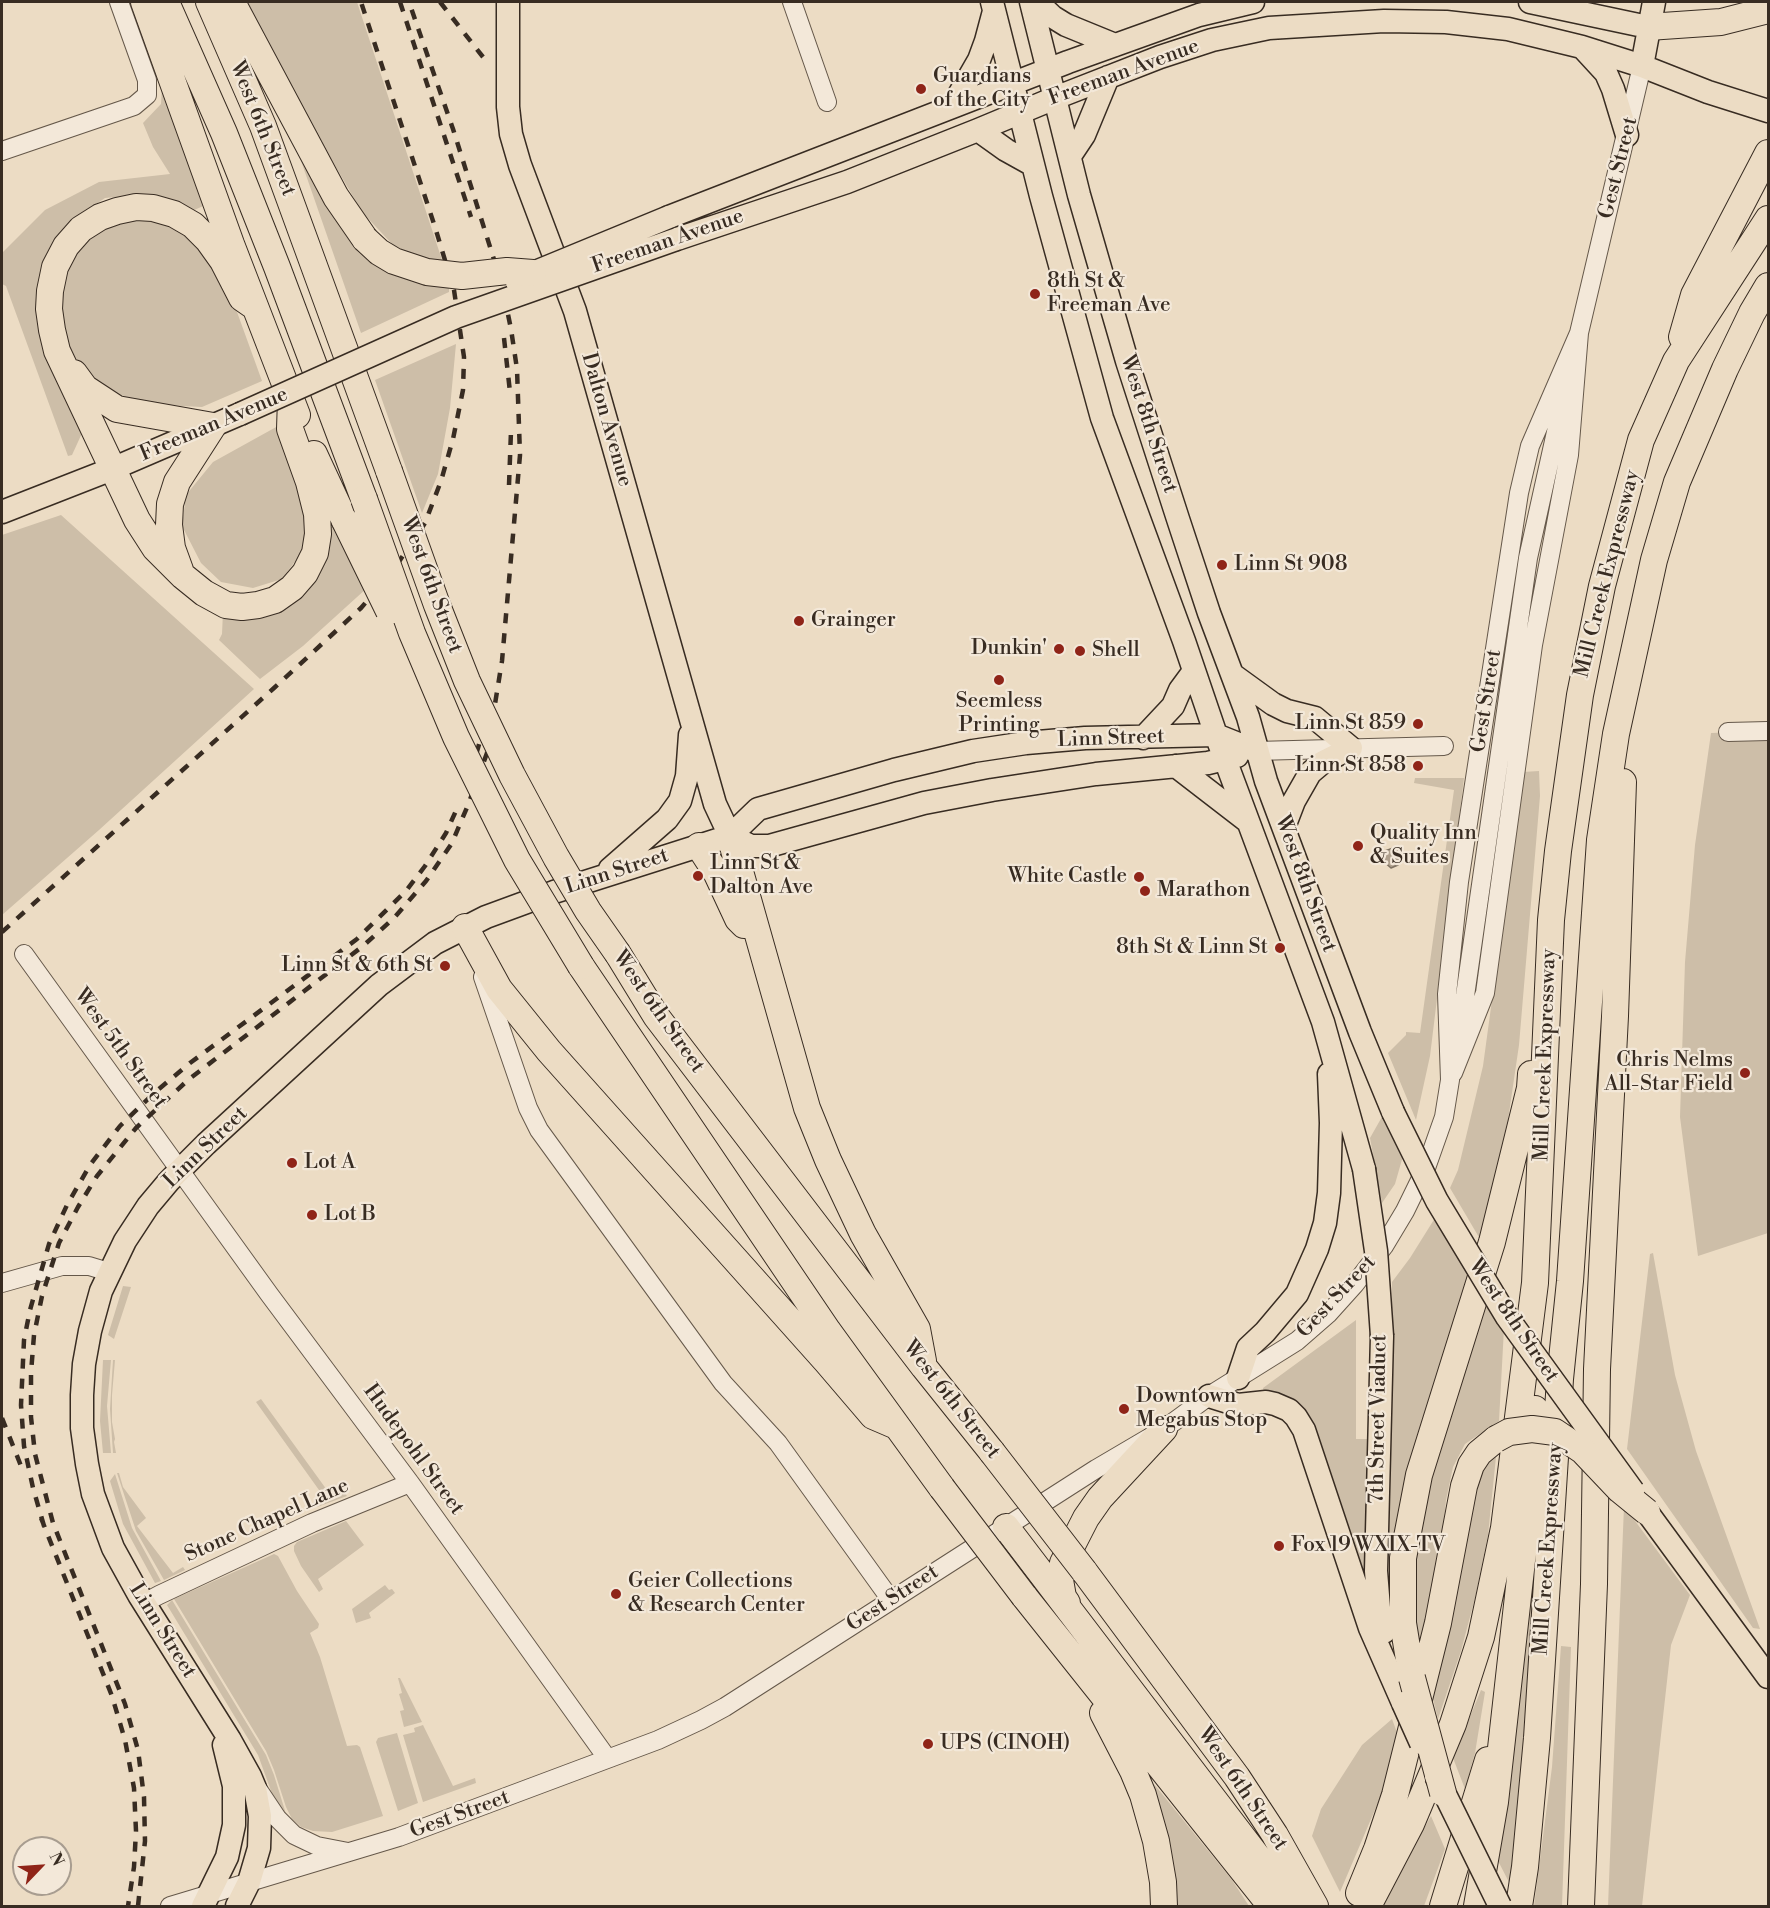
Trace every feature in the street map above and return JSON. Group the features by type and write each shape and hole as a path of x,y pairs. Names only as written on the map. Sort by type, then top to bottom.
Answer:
{"highway":[{"path":"144,2 168,34 255,307 291,399 345,521 412,659 434,689"},
{"name":"West 6th Street","path":"166,2 168,34 224,134 277,267 434,689 476,781 517,860 581,966 828,1331 894,1425 1056,1636"},
{"path":"217,3 336,197 365,238 379,252 394,261 427,272 462,276 507,271 533,273"},
{"name":"West 6th Street","path":"217,3 264,126 429,584 467,681 512,775 588,912 618,954 656,1016 924,1367 1084,1571 1237,1777 1275,1835 1289,1898 1315,1906"},
{"path":"1648,27 1721,22 1768,10"},
{"path":"1676,361 1694,295 1768,153"},
{"path":"255,307 242,298 223,261 208,240 193,225 174,214 153,208 136,207 100,217 81,229 66,246 55,267 50,291 50,319 57,351 137,520 155,548 183,576 204,593 226,605 242,607 275,600 292,588 305,573 315,553 318,534 317,514 290,429 291,399"},
{"name":"Mill Creek Expressway","path":"1368,1906 1411,1824 1445,1744 1481,1637 1504,1528 1535,1283 1551,920 1558,851 1580,695 1602,586 1641,440 1676,361 1768,219"},
{"name":"Mill Creek Expressway","path":"1519,1906 1525,1867 1537,1738 1560,1379 1570,1281 1600,840 1616,734 1654,560 1677,482 1725,369 1768,286"},
{"path":"57,351 85,388 117,409 213,426 177,482 170,504 169,525 172,548 183,576"},
{"path":"1581,1906 1594,1584 1597,1369 1615,1016 1623,776 1616,734"},
{"path":"730,836 807,1108 828,1160 863,1234 917,1329 924,1367"},
{"path":"699,846 729,897 738,919 761,946"},
{"path":"1443,1793 1412,1678 1403,1623 1403,1558 1419,1475 1492,1242 1525,1111 1530,1088 1539,953 1551,920"},
{"path":"465,927 499,989 549,1051 873,1416 894,1425"},
{"path":"1477,1906 1495,1802 1534,1453 1535,1283"},
{"path":"1074,1617 1063,1597 1060,1580 1063,1563 1086,1518 1100,1498 1164,1429"},
{"path":"1353,1906 1377,1849 1395,1795 1438,1623 1464,1486 1471,1465 1479,1453 1509,1432 1532,1429 1555,1432 1583,1451 1620,1490 1647,1512"},
{"path":"1006,1527 1289,1898"},
{"path":"1056,1636 1213,1832 1256,1906"},
{"path":"1056,1636 1112,1730 1143,1795 1156,1841 1163,1882 1164,1906"},
{"path":"1443,1906 1485,1772 1511,1664"},
{"path":"1213,1832 1289,1898"}],"main road":[{"name":"Dalton Avenue","path":"508,2 508,107 511,134 520,165 575,311 715,804 730,836"},
{"name":"West 8th Street","path":"1031,2 1070,156 1127,361 1206,602 1248,717 1256,751 1360,1032 1393,1112 1437,1201 1507,1317 1768,1677"},
{"path":"1037,2 1053,17 1066,25 1115,45"},
{"name":"Freeman Avenue","path":"456,317 533,273 669,217 1048,69 1199,15 1253,2"},
{"path":"1530,2 1572,4 1648,27"},
{"name":"Gest Street","path":"1642,66 1654,2"},
{"path":"952,106 979,60 986,41 993,5"},
{"name":"West 8th Street","path":"993,5 1033,165 1102,418 1247,821 1323,1022"},
{"name":"Freeman Avenue","path":"2,512 213,426 456,317 847,182 1108,77 1212,40 1269,28 1384,21 1446,22 1508,29 1582,47 1768,111"},
{"path":"1582,47 1606,73 1627,135"},
{"path":"1070,156 1084,135 1108,77"},
{"path":"978,130 1006,150 1033,165"},
{"path":"1143,738 1173,706 1180,690 1194,671"},
{"path":"1233,675 1273,704 1287,711 1314,718 1351,748 1323,762 1310,773 1294,801 1284,827"},
{"path":"603,875 658,828 680,801 687,776 692,725"},
{"name":"Linn Street","path":"237,1906 258,1856 261,1827 258,1797 250,1776 119,1560 105,1528 92,1487 84,1446 81,1395 84,1364 95,1310 109,1272 125,1241 140,1217 179,1171 379,985 420,953 486,917 603,875 730,836 758,809 856,780 973,750 1026,742 1085,738 1216,735 1256,751"},
{"name":"Linn Street","path":"730,836 751,846 769,846 924,803 1073,777 1225,760 1256,751"},
{"path":"1176,766 1247,821"},
{"path":"1238,1378 1248,1348 1297,1294 1309,1270 1325,1223 1329,1193 1331,1123 1330,1083 1323,1022"},
{"name":"7th Street Viaduct","path":"1323,1022 1364,1169 1376,1251 1382,1336 1376,1571 1379,1608 1385,1638 1403,1703 1443,1793 1500,1906"},
{"path":"1209,1396 1238,1405 1266,1402 1289,1410 1296,1417 1304,1430 1370,1628 1403,1703"},
{"name":"Linn Street","path":"206,1702 228,1761 235,1800 234,1825 229,1850 207,1900"}],"street":[{"path":"2,151 135,106 147,95 147,80 119,2"},
{"path":"792,2 827,102"},
{"name":"Gest Street","path":"1450,1080 1485,993 1533,645 1559,498 1569,455 1579,333 1642,66"},
{"path":"1450,1080 1465,996 1528,558 1551,448 1579,333"},
{"name":"Gest Street","path":"170,1906 207,1900 249,1882 352,1853 471,1811 658,1740 725,1707 1096,1469 1164,1429 1209,1396 1297,1341 1328,1314 1355,1284 1384,1246 1405,1211 1426,1168 1444,1117 1450,1080 1447,994 1459,882 1519,493 1530,446 1579,333"},
{"path":"1728,732 1768,731"},
{"name":"Linn Street","path":"1256,751 1444,746"},
{"path":"465,927 528,1108 539,1130 723,1383 778,1443 891,1600"},
{"name":"West 5th Street","path":"24,954 179,1171"},
{"name":"Hudepohl Street","path":"179,1171 410,1483 607,1758"},
{"path":"2,1283 62,1266 89,1266 109,1272"},
{"name":"Stone Chapel Lane","path":"144,1603 312,1523 410,1483"},
{"path":"250,1776 271,1809 294,1835 317,1846 352,1853"}],"shaded area":[{"path":"246,2 357,2 443,263 424,260 393,245 362,212 298,102"},
{"path":"162,87 210,203 192,211 172,199 137,195 105,198 71,221 45,261 83,431 72,455 68,456 6,286 2,284 2,253 45,210 99,182 170,174 153,147 143,123 161,104"},
{"path":"284,112 339,215 449,284 449,292 361,333"},
{"path":"160,217 206,249 237,312 262,381 202,407 142,404 119,394 95,380 75,358 64,336 61,322 63,266 105,221"},
{"path":"456,344 450,408 438,474 422,513 375,380"},
{"path":"278,426 311,523 302,552 282,579 253,588 221,582 201,563 182,526 186,495 213,462"},
{"path":"325,505 367,588 303,646 260,679 219,640 222,634 223,612 278,608"},
{"path":"61,515 254,689 2,915 2,535"},
{"path":"1768,731 1768,1233 1698,1256 1680,1117 1685,962 1695,845 1711,733"},
{"path":"1539,771 1540,796 1519,1045 1508,1120 1480,1239 1450,1188 1458,1170 1483,1066 1523,772"},
{"path":"1415,778 1464,778 1430,1056 1416,1120 1388,1053 1406,1035 1406,1032 1420,1033 1454,790 1414,783"},
{"path":"1396,847 1400,850 1398,865 1391,868 1382,860 1382,852"},
{"path":"1383,1115 1403,1156 1395,1184 1382,1203 1370,1138"},
{"path":"1435,1218 1469,1275 1444,1352 1418,1447 1393,1605 1387,1605 1385,1579 1392,1359 1392,1282"},
{"path":"1653,1253 1675,1375 1696,1451 1760,1629 1753,1628 1627,1449 1650,1254"},
{"path":"123,1286 131,1287 114,1339 108,1335"},
{"path":"1484,1300 1504,1328 1499,1421 1465,1444 1453,1467 1446,1500 1441,1555 1421,1655 1413,1633 1417,1521"},
{"path":"1356,1320 1356,1439 1371,1439 1367,1580 1359,1582 1324,1466 1264,1395 1263,1388"},
{"path":"103,1360 111,1360 107,1406 111,1453 103,1453 100,1421"},
{"path":"113,1360 115,1360 112,1422 116,1453 113,1453 110,1409"},
{"path":"261,1399 332,1497 342,1490 347,1496 317,1507 315,1505 324,1497 256,1402"},
{"path":"1497,1447 1488,1535 1475,1598 1461,1651 1438,1719 1432,1695 1452,1614 1476,1473"},
{"path":"117,1473 119,1473 123,1487 146,1518 137,1526 173,1573 183,1567 185,1570 164,1580 136,1531"},
{"path":"115,1474 132,1528 161,1581 155,1583 123,1524 110,1481"},
{"path":"1624,1506 1690,1595 1671,1645 1642,1906 1608,1906"},
{"path":"346,1521 364,1545 318,1579 323,1589 319,1592 301,1566 294,1546 297,1542"},
{"path":"1540,1544 1513,1890 1494,1853"},
{"path":"274,1554 278,1556 297,1591 319,1624 318,1628 310,1633 320,1657 347,1746 360,1747 383,1816 332,1832 313,1831 301,1827 292,1819 266,1751 174,1599"},
{"path":"385,1585 395,1593 369,1613 371,1618 356,1623 352,1609"},
{"path":"172,1600 266,1755 286,1814 285,1818 274,1799 258,1755 167,1605"},
{"path":"1561,1646 1571,1647 1562,1906 1534,1906 1552,1767"},
{"path":"398,1678 422,1722 404,1727 400,1711 404,1710 399,1694 402,1693"},
{"path":"1481,1690 1485,1692 1475,1753 1465,1789 1453,1758"},
{"path":"1392,1719 1402,1746 1340,1892 1312,1836 1321,1809 1362,1745"},
{"path":"423,1725 453,1786 475,1778 476,1783 423,1802 403,1735 415,1732 414,1728"},
{"path":"397,1733 418,1803 398,1811 376,1742 378,1738"},
{"path":"1154,1784 1232,1880 1249,1906 1173,1906 1168,1838"},
{"path":"1431,1816 1445,1849 1424,1906 1380,1906"}],"railway":[{"path":"2,932 361,608 392,572 425,523 441,481 453,439 463,390 464,357 454,290 361,2"},
{"path":"400,2 471,217"},
{"path":"138,1906 145,1841 144,1797 138,1750 125,1704 53,1523 35,1454 31,1417 31,1373 34,1335 42,1296 59,1243 78,1207 97,1176 136,1128 188,1080 363,946 394,918 426,881 452,843 487,753 502,661 520,455 517,369 502,285 453,129 409,2"},
{"path":"440,2 483,57"},
{"path":"504,338 510,392"},
{"path":"509,485 511,431"},
{"path":"471,773 483,730"},
{"path":"44,1526 24,1446 21,1405 24,1340 49,1244 67,1205 90,1165 120,1126 153,1094 190,1063 357,939 406,891 446,833 459,804"},
{"path":"2,1418 23,1471"},
{"path":"41,1518 112,1696 125,1740 134,1788 136,1831 134,1867 128,1906"}],"place":[{"name":"Guardians of the City","path":"921,89"},
{"name":"8th St & Freeman Ave","path":"1035,294"},
{"name":"Linn St 908","path":"1222,565"},
{"name":"Grainger","path":"799,621"},
{"name":"Dunkin'","path":"1059,649"},
{"name":"Shell","path":"1080,651"},
{"name":"Seemless Printing","path":"999,680"},
{"name":"Linn St 859","path":"1418,724"},
{"name":"Linn St 858","path":"1418,766"},
{"name":"Quality Inn & Suites","path":"1358,846"},
{"name":"Linn St & Dalton Ave","path":"698,876"},
{"name":"White Castle","path":"1139,877"},
{"name":"Marathon","path":"1145,891"},
{"name":"8th St & Linn St","path":"1280,948"},
{"name":"Linn St & 6th St","path":"445,966"},
{"name":"Chris Nelms All-Star Field","path":"1745,1073"},
{"name":"Lot A","path":"292,1163"},
{"name":"Lot B","path":"312,1215"},
{"name":"Downtown Megabus Stop","path":"1124,1409"},
{"name":"Fox 19 WXIX-TV","path":"1279,1546"},
{"name":"Geier Collections & Research Center","path":"616,1594"},
{"name":"UPS (CINOH)","path":"928,1744"}]}
